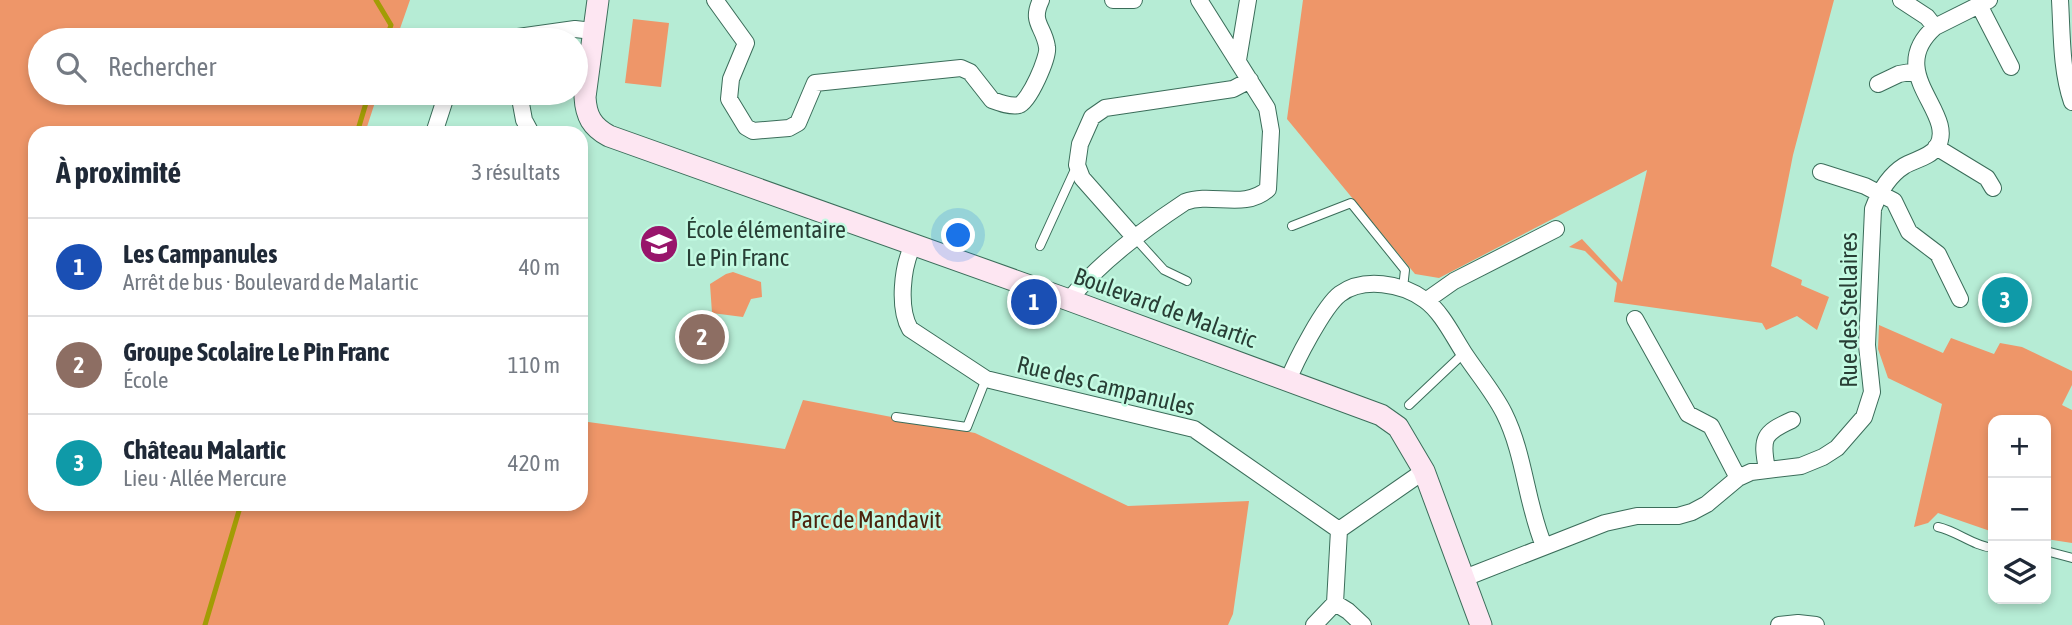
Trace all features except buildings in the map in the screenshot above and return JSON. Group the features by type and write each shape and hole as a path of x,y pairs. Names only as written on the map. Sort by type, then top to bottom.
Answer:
{"street":[{"name":"Boulevard de Malartic","path":"588,72 598,0"},
{"path":"715,0 746,43 731,79 729,99 746,127 753,131 789,128 798,123 816,83 961,68 970,72 992,100 1018,106 1026,102 1047,57 1047,46 1037,22 1037,10 1041,0"},
{"path":"1113,0 1134,0"},
{"path":"1069,300 1135,238 1185,202 1194,198 1251,200 1268,189 1271,131 1267,108 1199,0"},
{"path":"1238,60 1248,0"},
{"path":"1901,0 1927,17 1934,27"},
{"path":"2060,0 2067,31 2068,91 2072,102"},
{"path":"1993,188 1987,178 1937,147 1940,136 1938,120 1921,87 1916,71 1917,55 1934,27 1984,2 2011,67"},
{"path":"588,30 593,31"},
{"path":"1878,84 1899,74 1916,71"},
{"path":"1135,238 1082,178 1077,165 1080,144 1092,117 1105,108 1233,89 1250,80"},
{"path":"436,126 443,105"},
{"path":"521,105 527,126"},
{"name":"Boulevard de Malartic","path":"586,105 598,130 609,136 1069,300 1381,415 1398,427 1424,471 1481,625"},
{"name":"Rue des Stellaires","path":"1462,579 1605,523 1637,516 1678,516 1692,512 1707,504 1738,478 1751,472 1801,466 1837,448 1864,417 1872,392 1868,357 1868,315 1873,209 1889,179 1902,167 1937,147"},
{"path":"1821,172 1865,186 1894,201 1909,232 1938,254 1960,299"},
{"path":"1427,300 1454,281 1556,229"},
{"name":"Rue des Campanules","path":"913,244 908,254 902,302 905,320 910,329 986,379 1194,429 1339,530"},
{"path":"1288,381 1296,363 1339,295 1353,288 1374,284 1403,288 1427,300 1503,411 1511,429 1536,527 1544,546"},
{"path":"1635,319 1688,414 1711,426 1738,478"},
{"path":"1768,470 1764,442 1767,434 1792,420"},
{"path":"1314,625 1335,603 1339,530 1424,471"},
{"path":"1335,603 1349,611 1363,625"},
{"path":"1779,625 1816,625"}],"lane":[{"path":"1040,246 1077,165"},
{"path":"1292,226 1351,204 1405,270 1403,288"},
{"path":"1135,238 1164,270 1187,281"},
{"path":"1409,405 1464,353"},
{"path":"896,416 967,427 986,379"},
{"path":"1938,527 1952,530 1988,547"},
{"path":"2051,552 2072,558"}],"green space":[{"name":"Parc de Mandavit","path":"0,0 410,0 400,28 28,28 28,105 374,105 367,126 28,126 28,511 588,511 588,422 785,449 803,400 975,433 1128,506 1249,501 1233,614 1228,625 0,625"},
{"path":"1303,0 1834,0 1793,155 1771,266 1802,280 1801,285 1829,297 1817,330 1797,316 1766,330 1762,323 1614,302 1617,283 1585,251 1569,247 1582,239 1622,282 1647,170 1439,278 1415,274 1287,119"},
{"path":"633,19 669,23 661,87 625,83"},
{"path":"733,272 761,282 762,297 751,299 743,317 712,313 710,284"},
{"path":"1879,325 1943,353 1951,338 1994,354 2000,343 2022,347 2072,371 2072,385 2062,405 2072,410 2072,543 2051,540 2051,415 1988,415 1988,530 1938,513 1928,523 1914,527 1942,404 1888,378 1878,349"}],"waterway":[{"path":"376,0 391,25 390,28"},
{"path":"359,126 365,105"},
{"path":"205,625 239,511"}],"place":[{"name":"École élémentaire Le Pin Franc","path":"659,244"},
{"name":"Château Malartic","path":"2005,300"},
{"name":"Les Campanules","path":"1034,302"},
{"name":"Groupe Scolaire Le Pin Franc","path":"702,337"}]}
